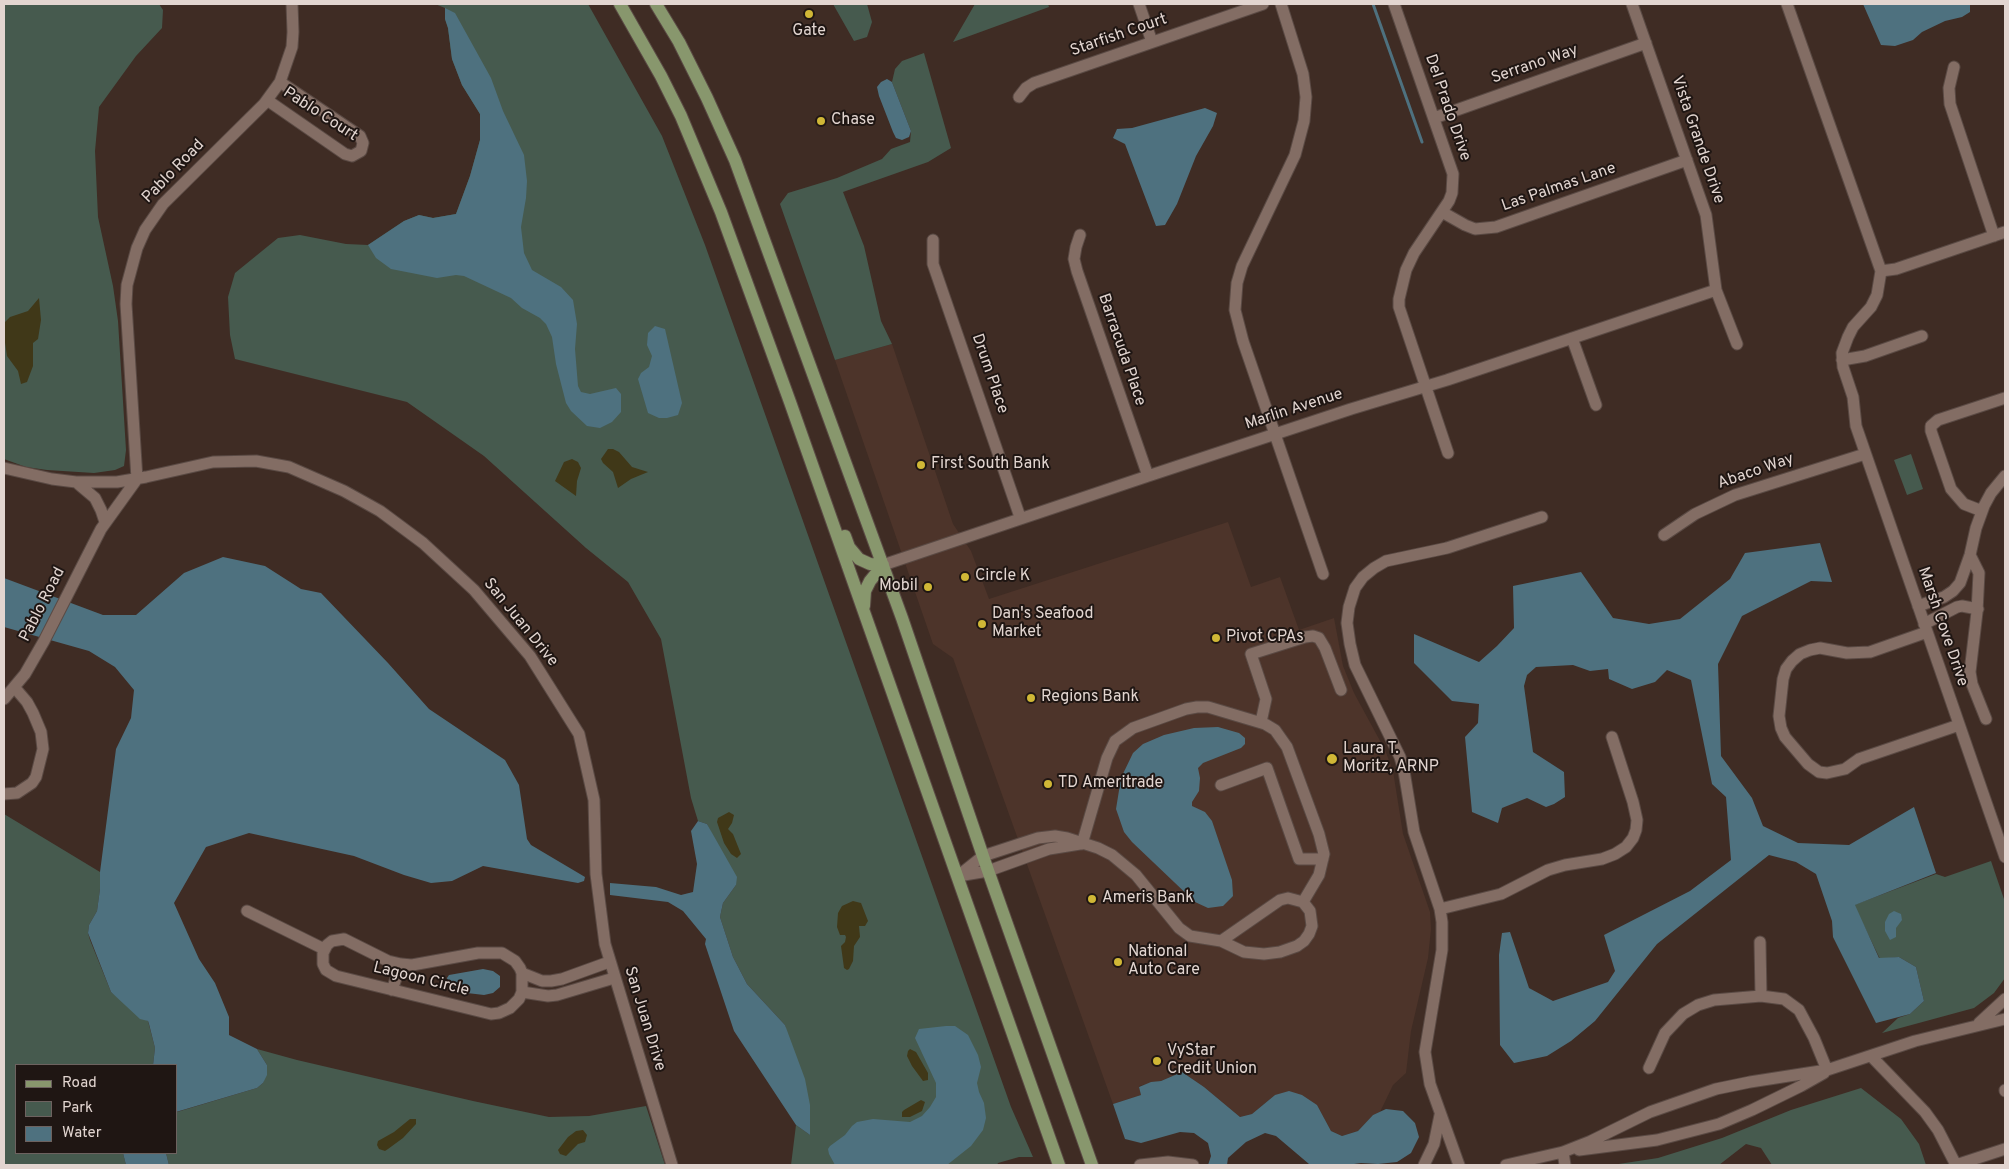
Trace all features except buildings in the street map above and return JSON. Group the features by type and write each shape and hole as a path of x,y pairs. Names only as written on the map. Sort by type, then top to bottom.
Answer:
{"main road":[{"path":"620,4 661,76 688,132 721,212 1058,1161"},
{"path":"656,4 679,42 735,160 883,565 988,871 1092,1165"},
{"path":"790,402 807,427 849,547 859,559 870,564 883,565"},
{"path":"864,613 865,591 870,581 883,565"}],"street":[{"name":"Pablo Road","path":"4,699 15,688 44,641 105,522 137,479 126,304 131,266 137,248 145,230 163,204 267,100 280,82 292,47 294,32 292,4"},
{"path":"1139,4 1152,42"},
{"name":"Starfish Court","path":"1019,97 1026,88 1034,83 1263,4"},
{"path":"1281,4 1303,74 1306,98 1304,121 1295,155 1242,266 1235,300 1239,328 1323,574"},
{"name":"Del Prado Drive","path":"1394,4 1453,174 1452,193 1442,212 1414,253 1406,270 1398,299 1399,307 1448,453"},
{"name":"Vista Grande Drive","path":"1632,4 1706,215 1716,290 1737,344"},
{"path":"1787,4 1881,271 1877,295 1871,307 1853,327 1848,337 1842,360 1864,356 1922,336"},
{"name":"Serrano Way","path":"1434,118 1646,43"},
{"path":"1881,271 1896,269 2000,234 1950,104 1949,88 1954,66"},
{"name":"Pablo Court","path":"267,100 345,154 352,156 361,151 363,144 360,136 280,82"},
{"name":"Las Palmas Lane","path":"1442,212 1475,229 1496,227 1687,160"},
{"name":"Barracuda Place","path":"1080,235 1074,259 1076,271 1148,476"},
{"name":"Drum Place","path":"933,240 933,264 1020,517"},
{"name":"Marlin Avenue","path":"883,565 1020,517 1716,290"},
{"path":"1572,338 1596,406"},
{"name":"Marsh Cove Drive","path":"1842,360 1854,405 1856,426 1865,454 1959,725 2003,843 2005,857"},
{"path":"1982,511 1964,504 1951,489 1931,431 1931,426 1938,420 2005,398"},
{"name":"Abaco Way","path":"1664,535 1695,514 1735,495 1865,454"},
{"name":"San Juan Drive","path":"4,468 52,479 76,482 117,482 213,462 256,461 289,467 344,490 375,508 424,543 465,581 530,656 578,729 594,800 599,910 609,962 672,1165"},
{"path":"1918,606 1944,597 1960,583 1982,511 1991,493 2005,476"},
{"path":"76,482 95,498 105,522"},
{"path":"1459,1165 1430,1084 1425,1052 1442,950 1440,909 1414,832 1400,757 1355,664 1348,630 1349,607 1355,588 1363,577 1386,561 1447,548 1542,517"},
{"path":"1970,554 1979,574 1978,609 1970,672 1972,684 1986,719"},
{"path":"1953,591 1959,607"},
{"path":"1959,725 1860,760 1844,769 1827,773 1819,772 1808,764 1785,737 1781,728 1779,716 1783,679 1786,669 1792,661 1800,654 1810,650 1820,648 1847,653 1870,652 1925,628 1959,607 1978,609"},
{"path":"1261,722 1266,699 1251,654 1305,637 1313,636 1319,638 1325,648 1341,690"},
{"path":"4,794 17,793 32,783 36,777 43,749 42,732 27,702 15,688"},
{"path":"1082,844 1112,746 1124,733 1132,728 1197,707 1208,707 1261,722 1274,730 1287,746 1322,844 1323,859 1319,875 1303,902"},
{"path":"1440,909 1501,894 1548,870 1565,865 1602,859 1626,847 1633,838 1637,820 1612,737"},
{"path":"1221,785 1267,768 1299,859 1323,859"},
{"path":"958,876 983,856 1038,838 1055,836 1068,838 1098,848 1125,864 1179,928 1190,936 1221,941 1232,948 1250,954 1280,952 1297,946 1304,941 1312,926 1310,911 1303,902 1288,898 1280,900 1221,941"},
{"path":"958,876 988,871 1050,849 1082,844"},
{"path":"247,911 324,949"},
{"name":"Lagoon Circle","path":"522,973 514,960 497,952 412,965 388,961 344,939 332,942 324,949 322,959 323,964 331,974 491,1014 499,1014 510,1008 519,999 522,992"},
{"path":"1760,942 1761,996"},
{"path":"609,962 564,978 542,981 522,973 522,992 548,996 569,992 614,978"},
{"path":"392,990 401,964"},
{"path":"564,978 569,992"},
{"path":"1649,1068 1665,1033 1683,1014 1698,1005 1714,1000 1761,996 1784,999 1799,1010 1814,1038 1827,1070"},
{"path":"1975,1026 1987,1018 2005,999"},
{"path":"1563,1152 1650,1112 1700,1094 1750,1082 1827,1070 1915,1042 2005,1019"},
{"path":"1871,1056 1925,1112 1938,1130 1956,1165 2005,1149"},
{"path":"1506,1165 1563,1152 1657,1140 1704,1128 1752,1110 1802,1086 1827,1070"},
{"path":"1424,1165 1434,1144 1440,1111"},
{"path":"1563,1152 1565,1165"},
{"path":"1058,1161 1066,1165"},
{"path":"1140,1165 1168,1162 1193,1165"}],"shaded area":[{"path":"892,344 953,524 971,551 989,599 1228,522 1251,587 1280,577 1299,630 1334,618 1343,666 1354,693 1385,750 1393,771 1403,834 1430,912 1431,929 1428,958 1411,1031 1406,1073 1393,1085 1380,1112 1373,1115 1358,1131 1342,1136 1331,1131 1317,1105 1275,1095 1252,1114 1240,1117 1204,1087 1182,1072 1161,1081 1139,1086 1141,1095 1113,1104 953,658 933,644 835,360"}],"green space":[{"path":"4,4 159,4 163,10 162,28 136,56 99,107 95,151 98,217 113,286 118,321 126,450 124,466 115,470 94,473 47,470 26,467 4,459"},
{"path":"435,4 588,4 662,136 705,245 1011,1107 1033,1157 1019,1157 998,1163 997,1165 791,1165 796,1125 810,1135 785,1025 747,984 733,957 720,917 723,903 736,885 707,824 698,821 691,798 661,639 628,582 586,548 484,456 407,402 235,359 230,335 228,297 235,273 278,238 300,235 346,244 368,245 404,221 419,215 433,218 456,214 470,176 480,140 480,114 462,85 452,59 445,8"},
{"path":"833,4 867,4 872,22 867,37 854,41"},
{"path":"975,4 1048,4 1049,7 953,42"},
{"path":"924,53 951,148 928,162 843,192 864,246 881,321 892,344 835,360 780,204 788,193 837,178 882,159 891,149 910,142 911,131 892,82 895,69 902,61"},
{"path":"1911,454 1923,489 1907,495 1894,460"},
{"path":"4,814 100,872 97,911 89,925 88,933 90,940 111,992 148,1021 155,1048 153,1064 15,1064 15,1154 123,1154 126,1165 4,1165"},
{"path":"1991,861 2005,902 2005,978 1994,993 1974,1008 1882,1033 1898,1018 1910,1014 1924,1001 1916,967 1899,957 1880,959 1854,905 1936,874 1945,877"},
{"path":"257,1049 473,1101 549,1117 589,1116 646,1106 665,1165 169,1165 166,1154 178,1154 178,1112 257,1088 263,1083 267,1065"},
{"path":"1861,1088 1901,1119 1919,1144 1926,1165 1772,1165 1761,1148 1746,1144 1719,1165 1612,1165 1658,1158 1722,1138 1791,1110"}],"sand":[{"path":"39,298 41,320 38,339 33,343 33,366 27,382 21,384 18,371 7,356 4,323 10,317 28,311"},
{"path":"608,449 619,452 632,467 648,472 631,479 618,488 613,472 601,459"},
{"path":"572,459 578,462 581,468 577,481 576,496 555,481 564,462"},
{"path":"729,812 734,815 728,829 733,834 741,854 737,858 731,854 724,843 717,822 718,818"},
{"path":"853,901 861,903 868,921 865,926 859,926 860,937 854,946 853,961 847,970 844,968 841,946 845,942 846,937 845,935 840,935 837,927 838,913 842,906"},
{"path":"910,1049 916,1052 928,1073 928,1080 923,1081 912,1066 907,1056"},
{"path":"921,1100 925,1102 922,1111 910,1117 902,1117 904,1110"},
{"path":"410,1119 416,1119 416,1124 403,1138 385,1151 379,1149 378,1141 394,1132"},
{"path":"583,1130 587,1135 585,1142 578,1144 566,1156 560,1154 558,1150 568,1137 576,1131"}],"water":[{"path":"1863,4 1970,4 1970,12 1962,17 1945,21 1922,32 1913,40 1895,46 1881,45"},
{"path":"445,8 455,13 491,78 503,111 524,155 527,181 521,227 524,253 532,270 561,287 573,300 577,324 575,349 578,386 581,392 590,394 616,388 621,394 621,412 612,422 600,428 587,426 571,411 566,403 556,364 552,337 546,324 540,318 522,308 511,298 464,276 456,275 437,278 391,269 376,258 368,245 404,221 419,215 433,218 456,214 470,176 480,140 480,114 462,85 452,59"},
{"path":"887,79 892,82 911,131 909,137 902,140 896,138 879,96 877,87"},
{"path":"1205,108 1217,113 1213,126 1196,156 1177,204 1165,225 1156,226 1125,144 1113,138 1117,129 1132,128"},
{"path":"655,326 665,329 682,403 678,415 667,418 659,418 648,413 638,379 641,373 649,367 652,356 647,345 648,333"},
{"path":"1820,543 1832,582 1811,581 1742,616 1718,664 1721,756 1752,798 1763,826 1798,843 1849,845 1914,807 1936,873 1855,905 1879,958 1899,957 1916,967 1924,1001 1910,1014 1876,1023 1833,937 1832,921 1816,874 1796,862 1769,855 1657,944 1595,1021 1571,1041 1547,1056 1514,1063 1500,1045 1499,955 1502,933 1510,932 1529,988 1553,1001 1608,982 1615,971 1604,935 1690,891 1731,860 1726,797 1712,784 1691,680 1667,670 1655,682 1632,689 1609,679 1608,669 1590,671 1573,665 1536,667 1527,675 1524,686 1533,752 1564,772 1565,797 1546,807 1527,798 1502,808 1498,823 1472,812 1465,737 1478,723 1479,704 1452,701 1414,663 1414,634 1479,662 1514,628 1513,586 1581,572 1613,618 1649,624 1680,619 1730,579 1745,553"},
{"path":"223,557 265,566 301,589 321,593 429,709 505,760 519,785 527,839 531,845 585,877 584,881 578,883 483,866 452,881 431,883 354,856 249,833 206,847 174,903 199,959 215,983 229,1017 229,1035 257,1049 267,1065 267,1075 263,1083 257,1088 178,1111 178,1064 153,1064 155,1048 148,1021 140,1019 111,992 88,933 89,925 97,911 100,872 116,749 131,718 134,690 115,667 89,651 4,627 4,578 103,615 136,615 184,573"},
{"path":"1218,727 1239,733 1245,738 1245,744 1241,748 1203,763 1198,768 1200,778 1199,791 1192,802 1192,806 1205,812 1212,821 1232,880 1233,896 1223,906 1208,908 1195,902 1132,842 1124,832 1116,809 1121,778 1133,753 1143,744 1164,735 1194,728"},
{"path":"698,821 707,824 737,877 736,885 723,903 720,917 733,957 747,984 785,1025 805,1079 810,1105 810,1135 796,1125 734,1031 705,944 706,939 683,911 668,902 610,895 610,883 656,887 681,895 693,892 697,864 691,831"},
{"path":"1894,911 1901,914 1902,920 1896,928 1896,937 1890,940 1885,931 1885,922 1889,914"},
{"path":"483,969 493,971 500,976 500,987 493,993 484,995 467,993 453,989 448,983 447,978 449,975"},
{"path":"955,1026 968,1035 978,1055 981,1067 977,1083 984,1103 986,1118 983,1130 971,1146 947,1165 835,1165 828,1149 857,1122 873,1119 910,1122 922,1116 930,1107 936,1097 936,1083 915,1038 919,1029"},
{"path":"1182,1072 1204,1087 1240,1117 1252,1114 1275,1095 1289,1091 1302,1095 1317,1105 1331,1131 1342,1136 1358,1131 1373,1115 1386,1109 1403,1111 1415,1123 1419,1137 1411,1153 1397,1162 1347,1165 1309,1164 1276,1136 1265,1133 1246,1142 1228,1158 1227,1165 1208,1165 1211,1156 1208,1143 1194,1133 1180,1132 1141,1143 1125,1139 1113,1104 1141,1095 1139,1087 1151,1082 1161,1081"},
{"path":"123,1154 166,1154 169,1165 126,1165"}],"waterway":[{"path":"1373,4 1422,142"}],"place":[{"name":"Gate","path":"809,14"},
{"name":"Chase","path":"821,121"},
{"name":"First South Bank","path":"921,465"},
{"name":"Circle K","path":"965,577"},
{"name":"Mobil","path":"928,587"},
{"name":"Dan's Seafood Market","path":"982,624"},
{"name":"Pivot CPAs","path":"1216,638"},
{"name":"Regions Bank","path":"1031,698"},
{"name":"Laura T. Moritz, ARNP","path":"1332,759"},
{"name":"TD Ameritrade","path":"1048,784"},
{"name":"Ameris Bank","path":"1092,899"},
{"name":"National Auto Care","path":"1118,962"},
{"name":"VyStar Credit Union","path":"1157,1061"}]}
